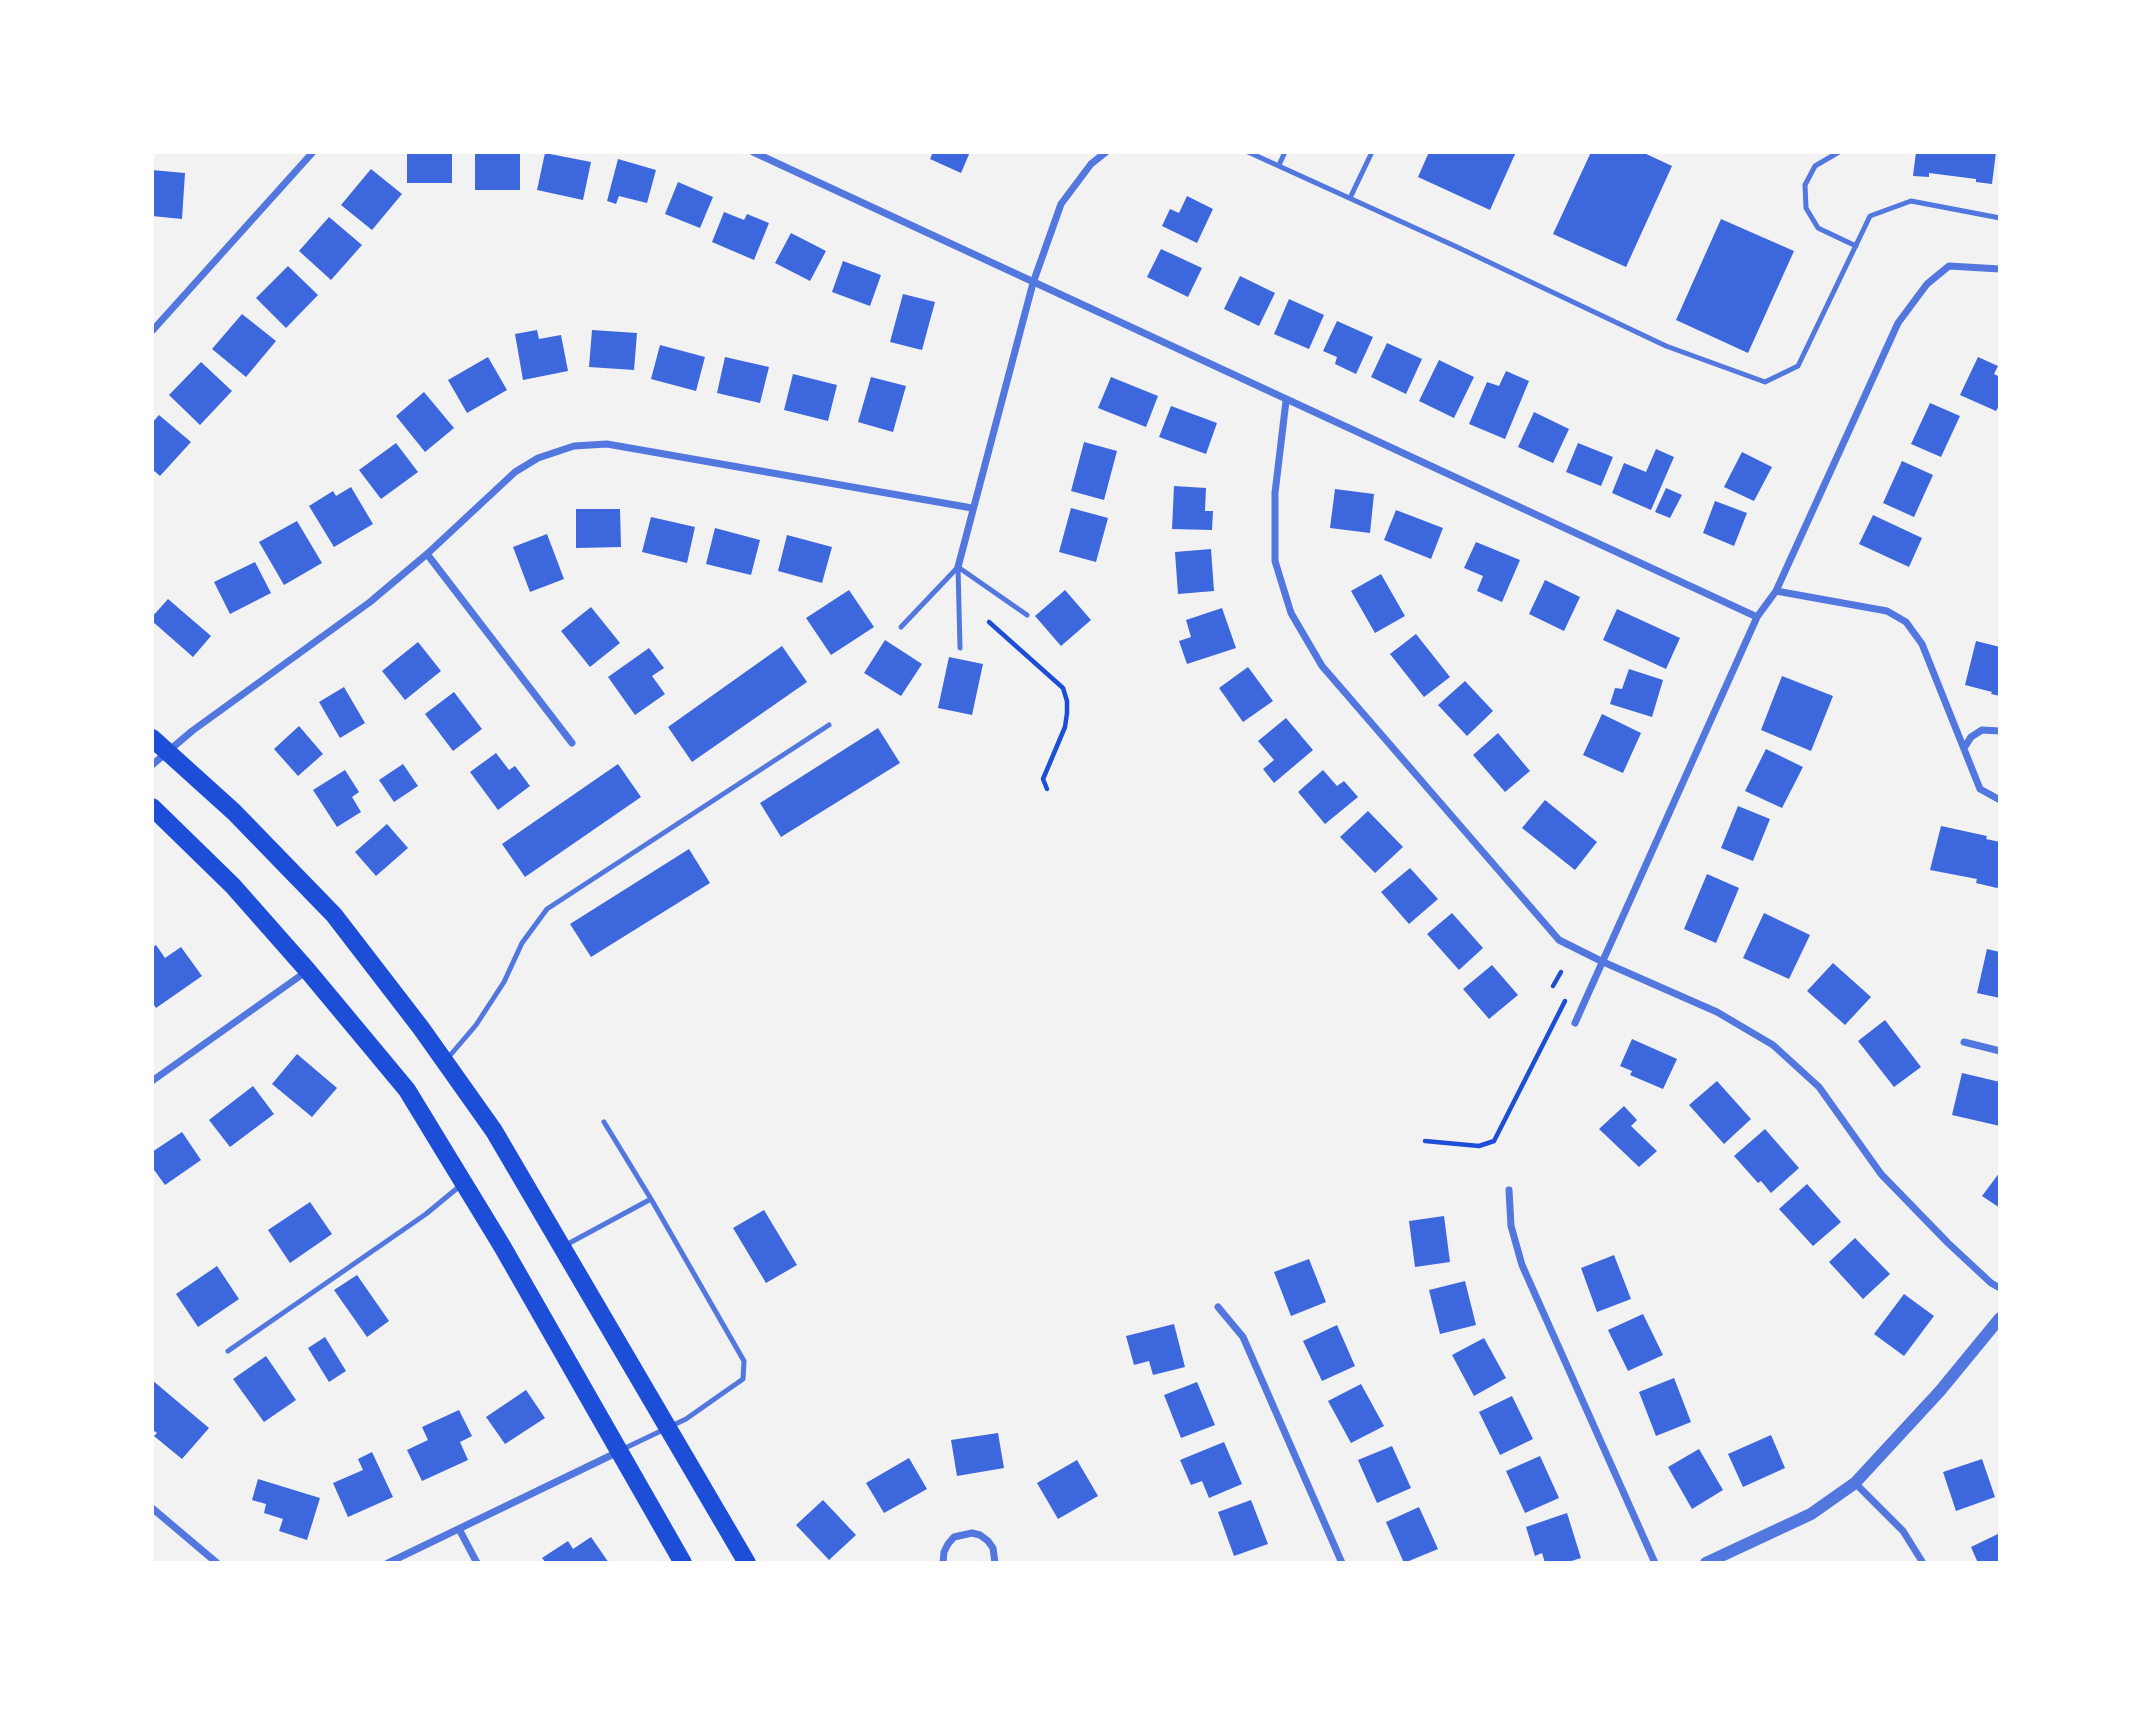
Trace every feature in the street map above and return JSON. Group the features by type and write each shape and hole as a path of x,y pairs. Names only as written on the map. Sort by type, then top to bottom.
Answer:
{"main road":[{"path":"152,738 234,812 334,915 445,1062 494,1131 747,1563"},
{"path":"152,807 233,886 407,1090 621,1450 683,1563"}],"street":[{"path":"152,331 313,152"},
{"path":"753,152 1756,617"},
{"path":"958,567 1033,283 1061,204 1091,164 1106,152"},
{"path":"1575,1023 1756,617 1776,591 1898,323 1927,284 1949,267 2000,269"},
{"path":"1286,401 1275,493 1275,561 1291,613 1322,666 1559,940 1717,1012 1773,1045 1819,1087 1881,1174 1948,1243 1991,1283 2000,1288"},
{"path":"152,765 192,731 370,603 427,554 514,472 538,458 574,446 607,444 972,508"},
{"path":"427,554 572,743"},
{"path":"1776,591 1887,611 1906,622 1923,644 1980,789 2000,800"},
{"path":"1964,748 1971,737 1982,730 2000,731"},
{"path":"152,1081 308,971"},
{"path":"1964,1042 2000,1051"},
{"path":"1509,1190 1511,1226 1522,1265 1656,1563"},
{"path":"1217,1307 1243,1337 1342,1563"},
{"path":"1706,1563 1811,1514 1855,1483 1940,1391 2000,1318"},
{"path":"388,1563 621,1450"},
{"path":"1855,1483 1903,1531 1923,1563"},
{"path":"152,1508 217,1563"},
{"path":"459,1529 477,1563"},
{"path":"943,1563 944,1552 954,1537 972,1533 988,1541 993,1548 995,1563"}],"lane":[{"path":"1091,164 1094,152"},
{"path":"1248,152 1666,345 1765,382 1798,366 1870,216 1911,201 2000,218"},
{"path":"1279,165 1284,152"},
{"path":"1350,198 1371,152"},
{"path":"1839,152 1815,166 1805,185 1806,208 1818,228 1856,246"},
{"path":"958,567 1027,615"},
{"path":"901,627 958,567"},
{"path":"958,567 960,648"},
{"path":"445,1062 483,1014 504,982 522,943 547,909 829,725"},
{"path":"604,1122 652,1199 744,1362 743,1379 686,1419 621,1450"},
{"path":"228,1351 426,1214 464,1184"},
{"path":"561,1247 652,1199"}],"path":[{"path":"989,622 1063,688 1068,701 1065,727 1044,779 1047,789"},
{"path":"1553,986 1561,972"},
{"path":"1425,1141 1479,1146 1494,1142 1565,1001"}],"building":[{"path":"407,152 452,152 452,183 407,183"},
{"path":"475,152 520,152 520,190 475,190"},
{"path":"933,152 970,152 961,173 930,159"},
{"path":"1429,152 1516,152 1490,210 1418,177"},
{"path":"1591,152 1642,152 1672,166 1626,267 1553,234"},
{"path":"1916,152 1996,152 1992,184 1976,182 1976,179 1929,173 1929,177 1913,176"},
{"path":"545,153 591,162 583,200 537,190"},
{"path":"618,159 656,170 647,203 619,196 616,204 607,201"},
{"path":"371,169 402,194 372,230 341,205"},
{"path":"152,170 185,173 182,219 152,216"},
{"path":"678,182 713,197 700,228 665,214"},
{"path":"1187,196 1213,209 1197,243 1162,226 1170,209 1179,213"},
{"path":"724,212 744,220 747,214 769,223 754,260 712,242"},
{"path":"329,217 362,245 331,280 299,251"},
{"path":"1721,219 1794,251 1748,353 1676,320"},
{"path":"791,233 826,251 810,281 775,263"},
{"path":"1161,249 1202,268 1188,297 1147,277"},
{"path":"843,261 881,275 870,306 832,292"},
{"path":"288,266 318,295 286,328 256,298"},
{"path":"1240,276 1275,293 1259,326 1224,309"},
{"path":"903,294 935,302 922,350 890,342"},
{"path":"1289,299 1324,315 1309,349 1274,334"},
{"path":"242,314 276,341 246,377 212,349"},
{"path":"1337,321 1373,337 1356,374 1335,364 1337,357 1323,351"},
{"path":"537,330 539,339 561,335 568,371 523,380 515,334"},
{"path":"592,330 637,333 634,370 589,367"},
{"path":"1387,343 1422,359 1406,394 1371,377"},
{"path":"660,345 705,357 696,391 651,379"},
{"path":"488,357 507,390 467,413 448,380"},
{"path":"725,357 769,367 760,403 717,393"},
{"path":"1978,357 1998,366 1994,374 2000,377 2000,404 1996,411 1960,395"},
{"path":"1439,360 1474,377 1454,418 1419,401"},
{"path":"201,362 232,391 200,425 169,395"},
{"path":"1506,371 1529,381 1505,439 1469,424 1487,382 1499,386"},
{"path":"793,374 837,385 828,421 784,410"},
{"path":"871,377 906,386 893,432 858,422"},
{"path":"1111,377 1158,396 1146,427 1098,408"},
{"path":"424,392 454,428 425,452 396,416"},
{"path":"1930,403 1960,416 1941,457 1911,444"},
{"path":"1171,406 1217,423 1206,454 1159,437"},
{"path":"1534,412 1569,429 1553,463 1518,447"},
{"path":"159,415 191,442 160,476 152,469 152,423"},
{"path":"1084,442 1117,451 1104,500 1071,491"},
{"path":"396,443 418,472 381,499 359,470"},
{"path":"1578,443 1613,457 1601,486 1566,472"},
{"path":"1656,449 1674,457 1651,510 1612,493 1624,463 1646,472"},
{"path":"1742,452 1772,467 1754,501 1724,487"},
{"path":"1902,461 1933,475 1914,517 1883,503"},
{"path":"1174,486 1206,488 1205,511 1213,511 1212,530 1172,529"},
{"path":"351,487 373,524 334,547 309,506 333,491 336,496"},
{"path":"1666,488 1682,495 1670,518 1655,512"},
{"path":"1335,489 1374,494 1370,533 1330,528"},
{"path":"1715,501 1747,513 1734,546 1703,533"},
{"path":"1071,508 1108,518 1096,562 1059,552"},
{"path":"576,509 620,509 621,547 576,548"},
{"path":"1396,510 1443,528 1431,559 1384,540"},
{"path":"1873,515 1922,538 1909,567 1859,544"},
{"path":"651,517 695,527 687,563 642,552"},
{"path":"297,521 322,563 284,585 259,542"},
{"path":"715,528 760,540 751,575 706,564"},
{"path":"547,534 564,579 530,592 513,547"},
{"path":"787,535 832,547 822,583 778,571"},
{"path":"1476,542 1520,560 1502,602 1477,591 1483,576 1464,568"},
{"path":"1211,549 1214,591 1178,594 1175,552"},
{"path":"255,562 271,593 230,614 214,582"},
{"path":"1381,574 1405,616 1375,633 1351,591"},
{"path":"1545,580 1580,597 1564,631 1529,614"},
{"path":"849,590 874,627 831,655 806,618"},
{"path":"1065,590 1091,620 1061,646 1035,616"},
{"path":"168,599 211,636 193,657 152,621 152,617"},
{"path":"591,607 620,643 590,667 561,631"},
{"path":"1222,608 1236,648 1187,664 1179,641 1191,637 1186,620"},
{"path":"1617,609 1680,638 1666,669 1603,640"},
{"path":"1416,634 1450,677 1424,697 1390,654"},
{"path":"885,640 922,664 901,696 864,673"},
{"path":"1976,641 2000,647 2000,696 1965,685"},
{"path":"418,642 441,671 405,700 382,671"},
{"path":"782,646 807,682 692,762 668,727"},
{"path":"649,648 664,668 652,676 665,694 635,715 608,677"},
{"path":"949,657 983,664 972,715 938,708"},
{"path":"1248,667 1273,701 1243,722 1219,688"},
{"path":"1629,669 1663,680 1652,717 1610,704 1615,688 1622,689"},
{"path":"1782,676 1833,696 1811,751 1761,730"},
{"path":"1465,681 1493,711 1467,736 1438,705"},
{"path":"344,687 365,723 340,738 319,702"},
{"path":"454,692 482,729 453,751 425,714"},
{"path":"1602,714 1641,733 1623,773 1583,755"},
{"path":"1286,718 1313,750 1274,783 1263,769 1274,760 1258,741"},
{"path":"299,726 323,754 298,776 274,749"},
{"path":"878,728 900,763 781,837 760,803"},
{"path":"1498,733 1530,771 1505,792 1473,755"},
{"path":"1766,749 1803,767 1782,808 1745,791"},
{"path":"496,753 509,770 515,766 530,786 498,810 470,772"},
{"path":"403,764 418,786 394,802 379,780"},
{"path":"618,764 641,797 525,877 502,844"},
{"path":"345,770 359,792 352,797 361,812 337,827 313,790"},
{"path":"1323,770 1337,786 1344,781 1358,797 1325,824 1298,792"},
{"path":"1545,800 1597,842 1575,870 1522,828"},
{"path":"1738,806 1770,819 1753,861 1721,848"},
{"path":"1368,811 1403,847 1375,873 1340,837"},
{"path":"387,824 408,848 376,876 355,852"},
{"path":"1941,826 1987,836 1986,839 2000,842 2000,885 1997,888 1976,883 1977,879 1930,870"},
{"path":"689,849 710,883 591,957 570,924"},
{"path":"1410,868 1438,899 1409,924 1381,892"},
{"path":"1707,874 1739,888 1716,943 1684,929"},
{"path":"1452,913 1483,948 1459,970 1427,934"},
{"path":"1764,913 1810,935 1789,979 1743,958"},
{"path":"156,945 165,958 181,947 202,976 156,1008 152,1002 152,948"},
{"path":"1987,949 2000,952 2000,998 1977,993"},
{"path":"1833,963 1871,997 1845,1025 1807,991"},
{"path":"1492,965 1518,995 1489,1019 1463,989"},
{"path":"1885,1020 1921,1067 1894,1087 1858,1041"},
{"path":"1632,1039 1677,1059 1663,1089 1630,1075 1632,1071 1620,1066"},
{"path":"297,1054 337,1088 312,1117 272,1084"},
{"path":"1962,1073 2000,1082 2000,1126 1952,1115"},
{"path":"1717,1081 1751,1119 1724,1144 1689,1105"},
{"path":"253,1086 274,1114 230,1147 209,1120"},
{"path":"1624,1106 1637,1120 1631,1126 1657,1151 1639,1167 1599,1129"},
{"path":"1765,1129 1799,1168 1771,1193 1761,1181 1758,1183 1734,1156"},
{"path":"182,1132 201,1160 165,1185 152,1167 152,1152"},
{"path":"2000,1172 2000,1208 1982,1196"},
{"path":"1807,1184 1841,1222 1813,1246 1779,1209"},
{"path":"310,1202 332,1234 290,1263 268,1230"},
{"path":"764,1210 797,1265 766,1283 733,1228"},
{"path":"1444,1216 1450,1262 1415,1267 1409,1221"},
{"path":"1855,1238 1890,1274 1863,1299 1829,1262"},
{"path":"1614,1255 1631,1299 1597,1312 1581,1268"},
{"path":"1309,1259 1326,1302 1291,1316 1274,1272"},
{"path":"217,1266 239,1299 198,1327 176,1294"},
{"path":"357,1275 389,1321 367,1337 334,1290"},
{"path":"1465,1281 1476,1325 1440,1334 1429,1290"},
{"path":"1904,1294 1934,1316 1904,1356 1874,1334"},
{"path":"1643,1314 1663,1355 1628,1371 1608,1330"},
{"path":"1174,1324 1185,1367 1153,1375 1149,1361 1134,1365 1126,1336"},
{"path":"1337,1325 1355,1366 1322,1381 1303,1341"},
{"path":"325,1337 346,1371 329,1382 308,1348"},
{"path":"1484,1338 1506,1378 1474,1396 1452,1355"},
{"path":"266,1356 296,1400 264,1422 233,1379"},
{"path":"1674,1378 1691,1422 1656,1436 1639,1392"},
{"path":"152,1380 209,1428 182,1459 154,1436 157,1433 152,1429"},
{"path":"1197,1382 1215,1425 1181,1438 1164,1395"},
{"path":"1361,1384 1384,1426 1351,1443 1328,1401"},
{"path":"526,1390 545,1418 505,1444 486,1417"},
{"path":"1512,1396 1533,1439 1500,1455 1479,1412"},
{"path":"459,1410 472,1436 460,1442 468,1460 422,1481 407,1450 428,1440 422,1427"},
{"path":"998,1433 1004,1468 957,1476 951,1440"},
{"path":"1771,1435 1785,1468 1743,1487 1728,1454"},
{"path":"1224,1442 1242,1484 1209,1498 1202,1481 1191,1485 1180,1460"},
{"path":"1392,1446 1411,1488 1377,1503 1358,1460"},
{"path":"1699,1449 1723,1490 1692,1509 1668,1467"},
{"path":"372,1452 393,1497 348,1517 333,1483 363,1470 358,1459"},
{"path":"1540,1456 1559,1498 1525,1513 1506,1471"},
{"path":"909,1458 927,1489 884,1513 866,1483"},
{"path":"1982,1459 1995,1497 1956,1511 1943,1472"},
{"path":"1077,1460 1098,1496 1058,1519 1037,1483"},
{"path":"258,1479 320,1498 307,1540 279,1531 283,1519 264,1513 266,1504 252,1500"},
{"path":"823,1500 856,1535 829,1560 796,1525"},
{"path":"1251,1500 1268,1544 1234,1556 1218,1512"},
{"path":"1419,1507 1438,1549 1404,1563 1386,1522"},
{"path":"1567,1513 1581,1558 1565,1563 1545,1563 1542,1553 1535,1556 1526,1527"},
{"path":"2000,1533 2000,1563 1978,1563 1971,1547"},
{"path":"591,1537 609,1563 546,1563 542,1558 568,1541 573,1549"}]}
